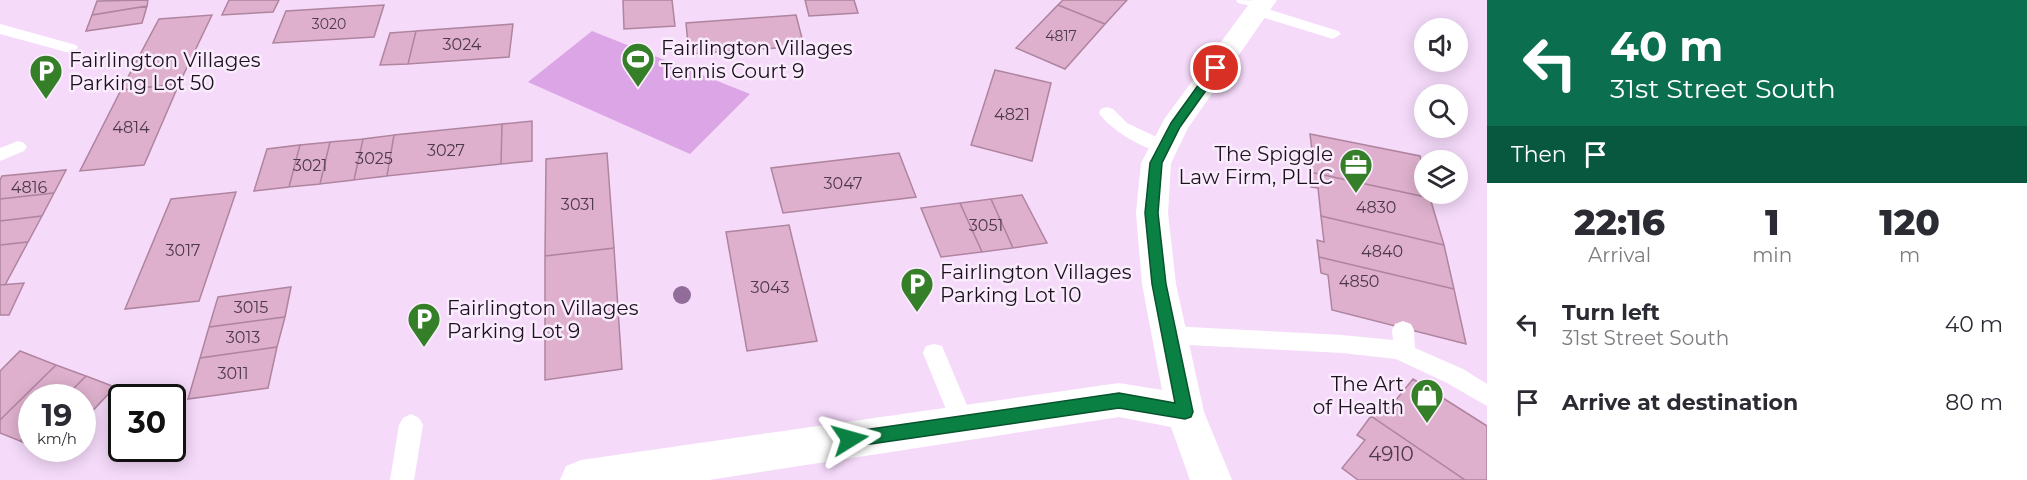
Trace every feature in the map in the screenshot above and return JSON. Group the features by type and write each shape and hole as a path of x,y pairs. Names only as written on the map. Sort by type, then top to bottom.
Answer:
{"street":[{"path":"1211,480 1185,412 1159,284 1152,213 1156,163 1175,125 1257,4"},
{"path":"581,480 1119,400 1185,412"}],"lane":[{"path":"1257,4 1333,34"},
{"path":"0,29 70,48"},
{"path":"1107,113 1121,127 1163,147"},
{"path":"0,155 18,147"},
{"path":"1403,330 1405,354"},
{"path":"1169,336 1342,344 1398,350 1455,376 1487,396"},
{"path":"934,353 962,422"},
{"path":"402,480 411,425"}],"shaded area":[{"name":"Fairlington Villages Tennis Court 9","path":"592,31 750,94 690,154 528,82"}],"building":[{"path":"148,0 147,6 92,15 97,1"},
{"path":"229,0 279,0 273,12 222,15"},
{"path":"623,0 672,0 675,26 624,29"},
{"path":"805,0 854,0 858,13 809,16"},
{"path":"1063,0 1127,0 1105,24 1058,5"},
{"path":"384,5 374,37 273,43 286,11"},
{"path":"1058,5 1105,24 1065,69 1016,48"},
{"path":"147,6 142,23 86,31 92,15"},
{"path":"212,15 179,84 121,90 159,19"},
{"path":"796,15 804,46 689,54 686,23"},
{"path":"513,24 509,57 408,64 416,31"},
{"path":"416,31 408,64 380,65 390,33"},
{"path":"995,70 1051,83 1032,161 971,145"},
{"path":"179,84 144,165 80,171 121,90"},
{"path":"532,121 532,161 501,164 502,124"},
{"path":"502,124 501,164 387,176 394,135"},
{"path":"1310,134 1414,155 1414,195 1310,172 1308,158 1313,159"},
{"path":"394,135 387,176 354,180 363,139"},
{"path":"363,139 354,180 320,184 330,142"},
{"path":"330,142 320,184 289,187 300,145"},
{"path":"300,145 289,187 254,191 267,149"},
{"path":"607,153 614,248 545,256 546,159"},
{"path":"899,153 916,197 783,213 771,168"},
{"path":"66,170 54,193 0,199 2,176"},
{"path":"1310,172 1414,195 1414,204 1432,204 1444,245 1321,216 1318,188 1311,187"},
{"path":"236,192 199,301 125,309 171,199"},
{"path":"54,193 42,216 0,221 0,199"},
{"path":"1022,195 1047,243 1013,248 991,199"},
{"path":"991,199 1013,248 982,252 960,203"},
{"path":"960,203 982,252 941,257 921,208"},
{"path":"42,216 28,242 0,245 0,221"},
{"path":"1321,216 1444,245 1454,289 1319,257 1317,240 1324,242"},
{"path":"789,225 817,341 747,351 726,232"},
{"path":"28,242 5,285 0,285 0,245"},
{"path":"614,248 622,369 545,380 545,256"},
{"path":"1319,257 1454,289 1466,344 1332,310 1328,275 1321,273"},
{"path":"24,283 9,315 0,315 0,285"},
{"path":"291,287 285,317 209,327 218,297"},
{"path":"285,317 277,347 200,358 209,327"},
{"path":"277,347 268,388 188,399 200,358"},
{"path":"20,351 56,365 37,384 18,384 18,402 0,420 0,371"},
{"path":"56,365 86,376 78,384 37,384"},
{"path":"86,376 108,384 108,394 96,407 96,384 78,384"},
{"path":"1413,379 1487,426 1487,480 1465,480 1371,416 1383,400 1391,406"},
{"path":"18,402 18,440 0,433 0,420"},
{"path":"1371,416 1465,480 1358,480 1342,468 1365,440 1357,435"}],"place":[{"name":"Fairlington Villages Tennis Court 9","path":"638,88"},
{"name":"Fairlington Villages Parking Lot 50","path":"46,100"},
{"name":"The Spiggle Law Firm, PLLC","path":"1356,194"},
{"name":"Fairlington Villages Parking Lot 10","path":"917,313"},
{"name":"Fairlington Villages Parking Lot 9","path":"424,348"},
{"name":"The Art of Health","path":"1427,424"}],"route":[{"path":"850,439 1119,400 1185,412 1159,284 1152,213 1156,163 1175,125 1216,68"}]}
